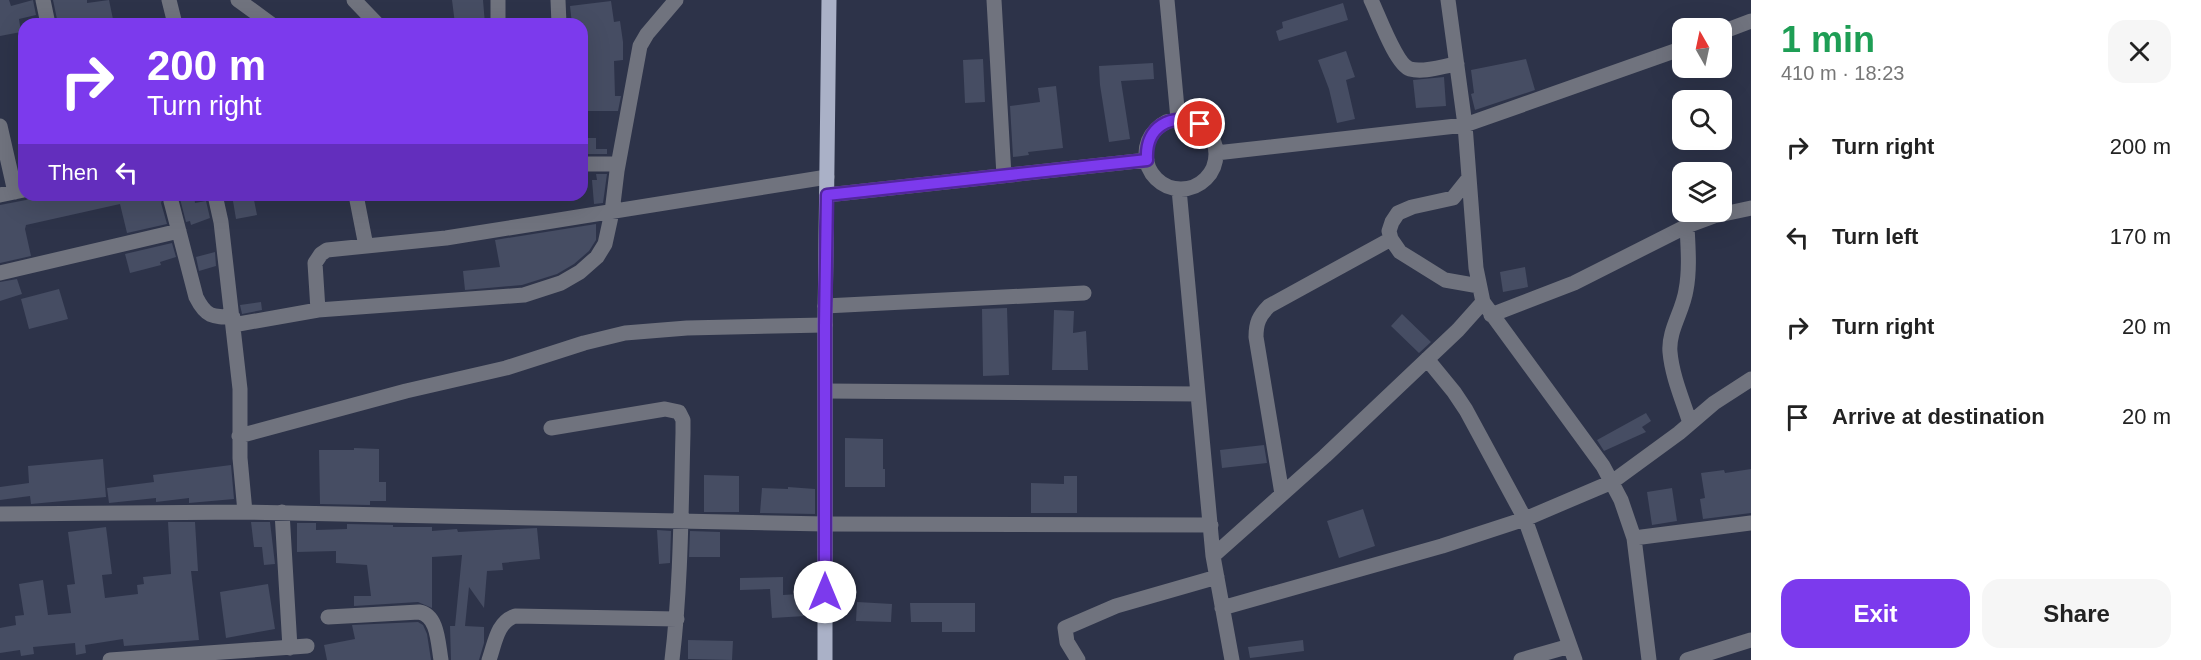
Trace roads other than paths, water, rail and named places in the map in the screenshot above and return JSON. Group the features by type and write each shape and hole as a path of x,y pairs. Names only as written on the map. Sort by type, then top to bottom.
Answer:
{"main road":[{"path":"825,660 825,306 829,0"}],"street":[{"path":"42,0 46,18"},
{"path":"169,0 173,18"},
{"path":"238,0 263,18"},
{"path":"354,0 371,18"},
{"path":"498,0 498,18"},
{"path":"558,0 560,18"},
{"path":"171,201 200,305 206,313 213,317 233,321 318,310 501,297 542,290 580,272 597,257 605,244 640,46 676,0"},
{"path":"994,0 1004,176"},
{"path":"1167,0 1178,119"},
{"path":"1371,0 1399,58 1406,67 1418,70 1457,64"},
{"path":"1448,0 1465,125 1479,286 1487,308 1603,466 1628,516 1634,538 1649,660"},
{"path":"1732,28 1751,21"},
{"path":"1216,153 1465,125 1672,52"},
{"path":"1178,119 1200,124 1214,142 1216,153 1214,165 1209,175 1201,183 1179,189 1158,180 1150,171 1146,149 1157,129 1167,122 1178,119"},
{"path":"0,126 13,192"},
{"path":"827,195 1147,160"},
{"path":"588,164 618,164"},
{"path":"318,310 315,263 317,258 327,250 446,238 827,177"},
{"path":"1469,178 1453,198 1412,207 1398,213 1389,231 1391,239 1400,252 1445,280 1479,286"},
{"path":"1179,189 1213,556 1233,660"},
{"path":"216,201 221,222 240,389 239,436 245,512"},
{"path":"357,201 366,246"},
{"path":"1213,556 1458,330 1487,308 1574,283 1687,226 1714,216 1751,208"},
{"path":"1687,226 1689,260 1686,292 1670,341 1670,352 1674,373 1690,423"},
{"path":"0,273 178,231"},
{"path":"1282,494 1257,337 1256,326 1260,315 1269,306 1391,239"},
{"path":"825,306 1084,293"},
{"path":"239,436 406,391 506,368 584,343 625,333 687,328 825,325"},
{"path":"1427,359 1466,410 1525,519 1572,653 1521,660"},
{"path":"1222,609 1431,549 1525,519 1612,482 1732,390 1751,379"},
{"path":"826,392 1198,394"},
{"path":"551,428 665,409 679,412 683,434 681,521 677,619 672,660"},
{"path":"0,514 274,512 825,524 1211,525"},
{"path":"274,512 290,648"},
{"path":"1634,538 1751,523"},
{"path":"1078,660 1067,642 1065,628 1116,606 1217,577"},
{"path":"328,617 427,613 431,617 441,660"},
{"path":"489,660 501,624 515,616 677,619"},
{"path":"1687,660 1751,640"},
{"path":"110,660 307,646"}]}
